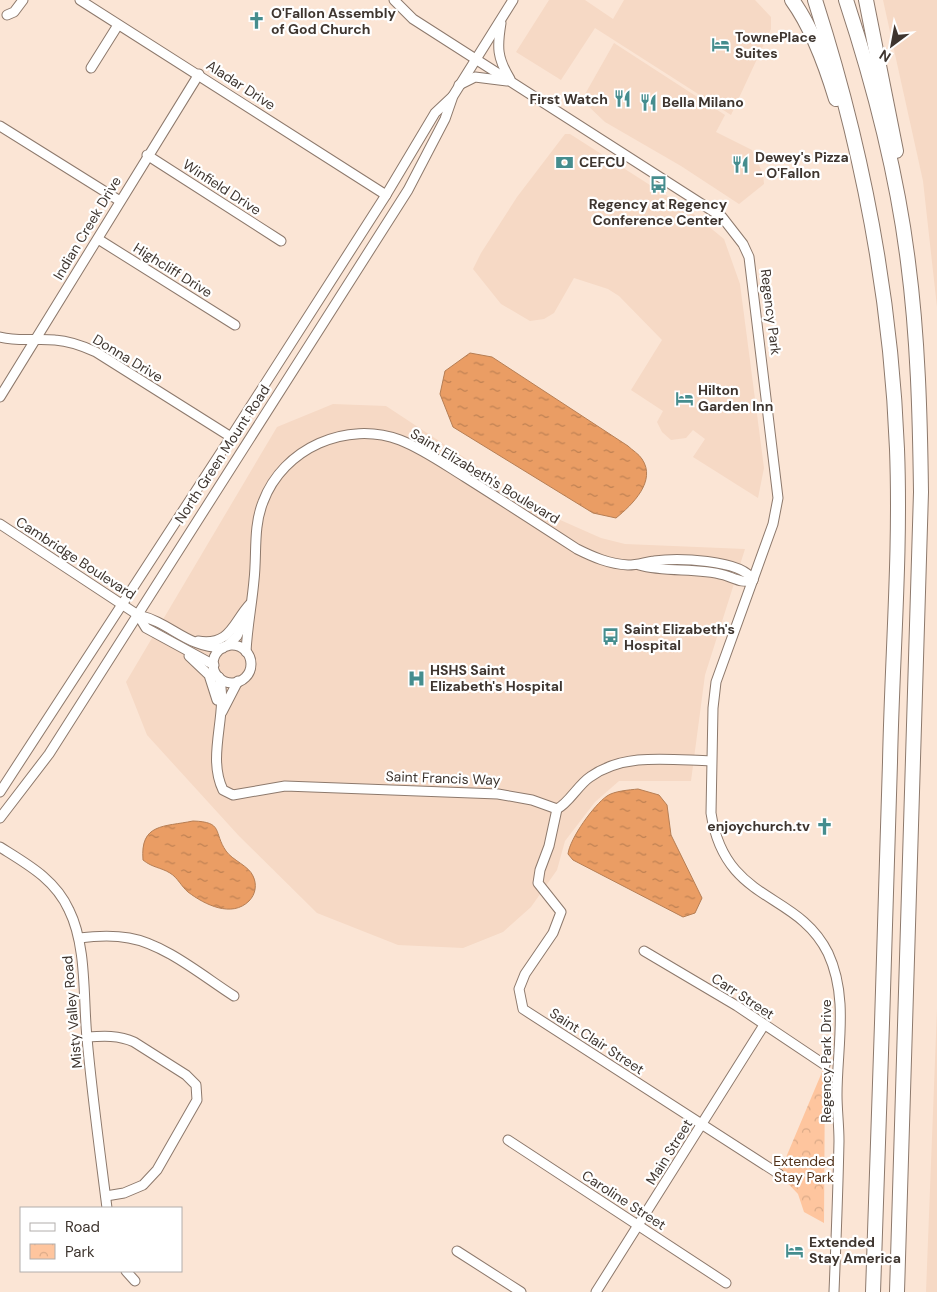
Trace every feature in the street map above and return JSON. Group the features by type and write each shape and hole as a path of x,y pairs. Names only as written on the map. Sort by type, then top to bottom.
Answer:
{"highway":[{"path":"792,0 812,36 828,72 859,185 868,203"},
{"path":"815,0 840,79 864,178 890,341 897,452 873,1292"},
{"path":"846,0 881,120 908,260 918,378 921,492 897,1292"},
{"path":"866,0 893,128 910,238 908,260"}],"street":[{"path":"7,15 14,12 23,0"},
{"name":"Aladar Drive","path":"80,0 118,26 199,74 386,195"},
{"name":"Regency Park","path":"394,0 413,20 708,206 722,217 743,244 752,271 778,484 776,516 716,682 711,761"},
{"name":"North Green Mount Road","path":"0,792 231,438 386,195 434,113 452,96 513,0"},
{"path":"502,18 498,54 501,65 512,82"},
{"path":"91,68 118,26"},
{"name":"Indian Creek Drive","path":"0,397 98,239 147,155 199,74"},
{"path":"459,85 475,77 512,82"},
{"name":"North Green Mount Road","path":"0,818 48,754 408,190 445,119 452,96"},
{"path":"0,126 120,201"},
{"name":"Winfield Drive","path":"147,155 282,241"},
{"name":"Highcliff Drive","path":"98,239 234,325"},
{"name":"Donna Drive","path":"0,337 14,341 54,340 68,342 96,352 231,438"},
{"name":"Saint Elizabeth's Boulevard","path":"238,682 250,671 250,659 246,652 258,519 271,486 280,473 303,452 329,439 358,433 384,435 412,445 591,556 617,564 639,565 653,560 708,562 734,568 750,575 753,580"},
{"name":"Cambridge Boulevard","path":"0,524 138,615"},
{"path":"187,640 208,642 225,636 231,632 250,608"},
{"name":"Saint Elizabeth's Boulevard","path":"214,665 217,654 237,636 250,608"},
{"path":"138,615 152,618 187,640 205,647 236,646 246,652"},
{"path":"138,615 146,628 214,665 219,677 230,682 238,682"},
{"name":"Saint Francis Way","path":"184,650 210,675 216,690 216,714 220,724"},
{"name":"Saint Francis Way","path":"219,677 222,713 218,746 219,777 223,790 233,795 285,786 498,794 532,800 557,809"},
{"name":"Saint Francis Way","path":"222,713 238,682"},
{"path":"557,809 591,776 613,765 637,760 711,761"},
{"name":"Regency Park Drive","path":"711,761 710,797 713,829 731,867 746,882 791,913 815,935 827,952 838,982 841,1001 837,1096 839,1139 834,1292"},
{"name":"Saint Clair Street","path":"557,809 538,883 561,912 552,933 525,974 519,989 523,1009 779,1174"},
{"name":"Misty Valley Road","path":"0,847 33,868 54,886 70,910 79,938 87,1038 107,1207"},
{"path":"79,938 98,936 130,938 159,948 234,996"},
{"name":"Carr Street","path":"644,951 737,1006 824,1065"},
{"name":"Main Street","path":"596,1292 764,1025"},
{"path":"87,1038 105,1036 125,1038 186,1074 196,1085 197,1100 157,1170 143,1185 124,1193 106,1196"},
{"name":"Caroline Street","path":"508,1140 726,1283"},
{"path":"457,1251 521,1292"},
{"path":"127,1272 135,1281"}],"shaded area":[{"path":"549,0 585,0 613,19 624,0 755,0 771,17 771,29 731,115 595,28 561,80 516,52"},
{"path":"883,0 937,0 937,307 923,181"},
{"path":"614,43 725,115 716,132 752,150 763,174 764,184 739,204 681,166 605,122 584,102 584,96"},
{"path":"565,134 570,134 686,208 724,239 740,284 764,468 758,498 693,457 705,439 693,430 686,438 671,440 662,432 657,422 663,411 631,390 662,340 619,296 608,289 574,278 554,313 544,319 530,321 501,304 473,269 481,253 517,197"},
{"name":"HSHS Saint Elizabeth's Hospital","path":"333,404 386,406 558,519 601,538 625,544 745,549 705,675 691,781 619,781 595,802 565,841 557,870 531,907 503,932 463,948 398,945 317,913 239,836 147,735 126,682 277,427"},
{"path":"937,1009 937,1292 926,1292"}],"green space":[{"name":"Extended Stay Park","path":"825,1065 824,1223 804,1212 798,1194 779,1174"}],"water":[{"path":"470,353 492,357 639,455 646,467 647,476 641,492 629,506 616,518 593,513 453,427 440,394 445,371"},
{"path":"638,789 659,795 667,805 671,835 702,898 695,913 683,917 573,860 568,854 578,831 589,814 602,800 614,793"},
{"path":"193,821 209,823 214,826 226,851 251,872 255,882 255,889 249,901 242,906 235,909 227,909 210,905 188,892 170,873 143,860 145,839 150,833 164,826"}],"place":[{"name":"O'Fallon Assembly of God Church","path":"257,21"},
{"name":"TownePlace Suites","path":"721,45"},
{"name":"First Watch","path":"622,99"},
{"name":"Bella Milano","path":"648,102"},
{"name":"CEFCU","path":"565,162"},
{"name":"Dewey's Pizza - O'Fallon","path":"741,165"},
{"name":"Regency at Regency Conference Center","path":"658,184"},
{"name":"Hilton Garden Inn","path":"684,398"},
{"name":"Saint Elizabeth's Hospital","path":"610,637"},
{"name":"HSHS Saint Elizabeth's Hospital","path":"416,678"},
{"name":"enjoychurch.tv","path":"824,826"},
{"name":"Extended Stay America","path":"795,1250"}]}
